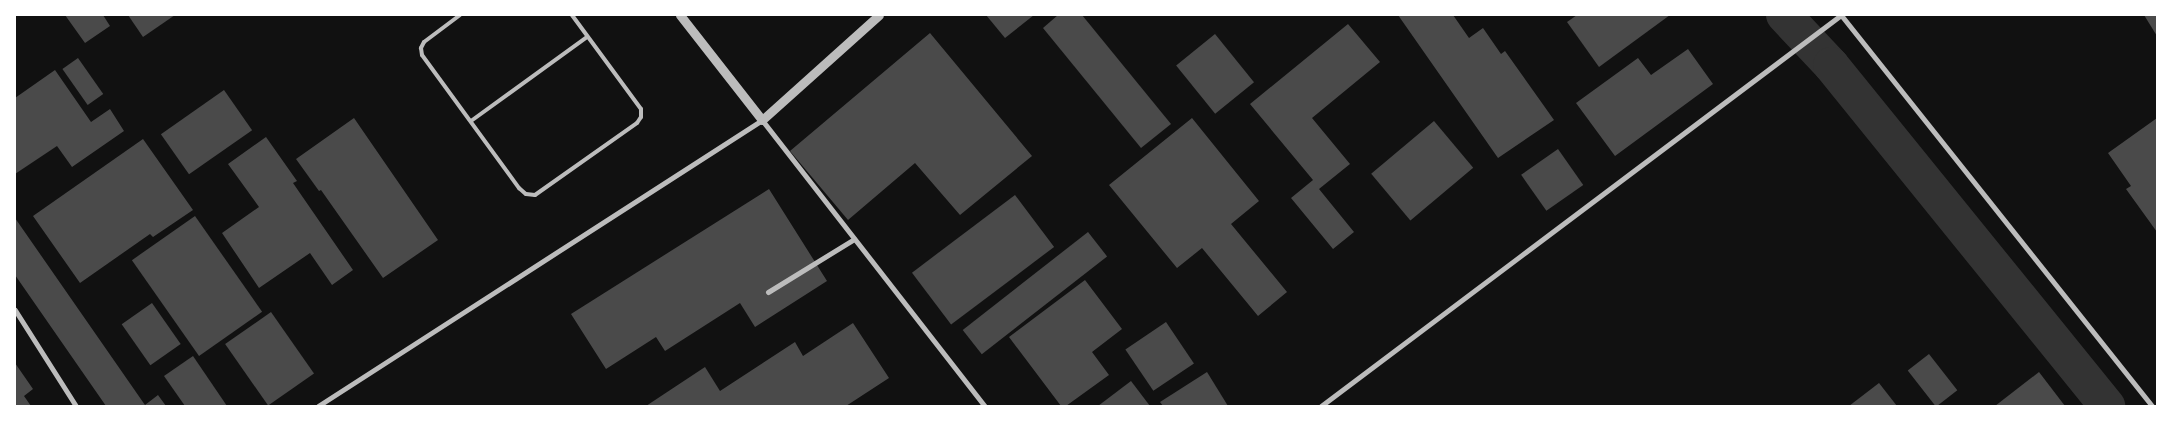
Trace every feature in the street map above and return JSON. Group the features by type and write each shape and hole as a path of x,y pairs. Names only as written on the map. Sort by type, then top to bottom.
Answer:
{"street":[{"path":"680,15 985,406"},
{"path":"318,406 762,120 879,15"},
{"path":"1321,406 1841,15 2152,406"},
{"path":"768,292 854,239"},
{"path":"15,310 76,406"}],"lane":[{"path":"460,15 424,42 421,48 422,55 519,188 526,194 535,195 637,123 641,117 641,109 572,15"},
{"path":"471,121 587,36"}],"building":[{"path":"65,15 103,15 110,26 85,43"},
{"path":"128,15 175,15 143,37"},
{"path":"986,15 1034,15 1005,38"},
{"path":"1058,15 1082,15 1171,124 1141,148 1043,28"},
{"path":"1398,15 1453,15 1469,38 1483,28 1501,54 1505,51 1554,120 1498,158"},
{"path":"1577,15 1670,15 1599,67 1567,22"},
{"path":"2144,15 2157,15 2157,36"},
{"path":"1348,24 1380,62 1312,118 1350,164 1319,189 1354,232 1333,249 1291,198 1313,180 1250,104"},
{"path":"930,33 1032,156 960,215 915,163 848,220 790,151"},
{"path":"1215,34 1254,82 1215,114 1176,65"},
{"path":"1688,49 1713,84 1615,156 1576,103 1638,58 1651,75"},
{"path":"78,58 103,94 88,105 62,69"},
{"path":"55,70 91,122 110,109 124,131 72,167 57,146 15,174 15,98"},
{"path":"224,90 252,130 189,174 161,134"},
{"path":"354,118 438,240 383,278 321,190 319,191 296,159"},
{"path":"1192,118 1259,201 1231,224 1287,292 1258,316 1202,248 1177,268 1109,185"},
{"path":"2157,118 2157,232 2126,189 2131,186 2108,153"},
{"path":"1434,121 1473,168 1410,220 1371,174"},
{"path":"266,137 297,181 293,183 353,270 332,285 310,253 259,288 222,233 259,207 228,164"},
{"path":"143,139 193,210 153,237 150,234 80,283 33,216"},
{"path":"1558,149 1583,185 1546,211 1521,175"},
{"path":"769,189 827,281 755,327 740,303 665,351 656,337 606,369 571,314"},
{"path":"1015,195 1054,247 951,325 912,273"},
{"path":"195,216 262,312 199,356 132,260"},
{"path":"15,218 145,405 158,395 166,406 106,406 15,275"},
{"path":"1088,232 1107,256 982,354 963,330"},
{"path":"1085,280 1122,329 1092,352 1109,375 1066,406 1061,406 1009,337"},
{"path":"152,303 181,344 150,365 122,324"},
{"path":"271,312 314,373 268,406 225,344"},
{"path":"1166,322 1194,363 1153,391 1125,349"},
{"path":"853,323 889,378 846,406 646,406 705,367 720,391 795,342 803,356"},
{"path":"1929,354 1957,390 1935,406 1908,371"},
{"path":"193,356 227,406 185,406 164,376"},
{"path":"15,363 33,389 24,396 31,406 15,406"},
{"path":"1207,372 1228,406 1163,406 1160,402"},
{"path":"2039,372 2065,406 1995,406"},
{"path":"1131,381 1150,406 1098,406"},
{"path":"1879,383 1897,406 1849,406"}],"waterway":[{"path":"1784,15 1831,65 2107,406"}]}
